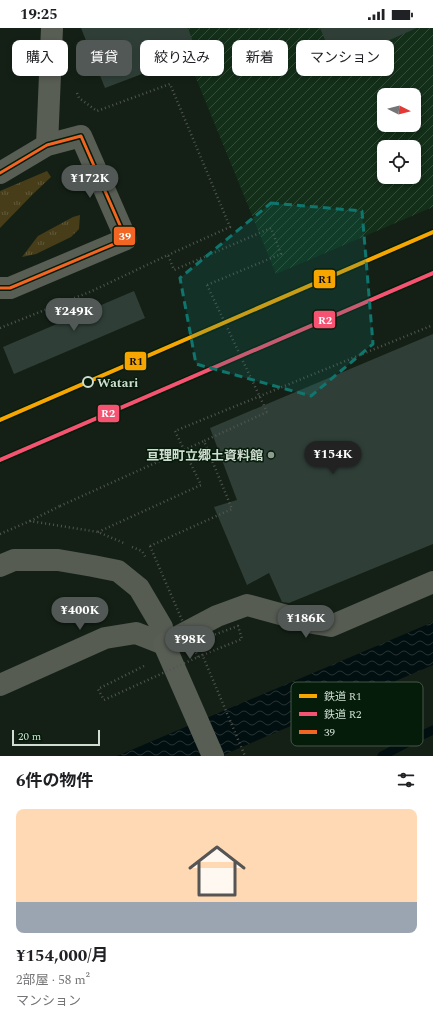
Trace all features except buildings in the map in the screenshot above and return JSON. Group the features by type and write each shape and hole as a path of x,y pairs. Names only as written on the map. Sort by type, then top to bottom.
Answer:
{"street":[{"path":"47,145 52,28"},
{"path":"0,173 47,145 80,136 126,239 10,288 0,288"},
{"path":"0,566 14,560 58,560 118,571 139,588 162,627 164,644 213,756"},
{"path":"0,684 105,638 136,633 164,644 217,616 247,605 313,623 331,626 433,582"}],"path":[{"path":"0,328 92,291 230,227 170,84 97,111 79,98"},
{"path":"30,521 267,412 207,285 281,254 271,228 174,270 168,255"},
{"path":"98,532 201,485 174,431 433,325"},
{"path":"198,657 150,546 232,509 204,441"},
{"path":"144,666 98,689 104,700 198,657 242,639 238,626 197,641"},
{"path":"215,686 245,756"}],"highlighted area":[{"path":"271,203 362,211 373,344 311,396 196,364 180,278"}],"shaded area":[{"path":"179,28 433,28 433,207 276,274 195,76 224,76 224,40 182,40"}],"green space":[{"path":"47,171 51,177 0,228 0,191"},
{"path":"80,215 79,229 71,237 36,254 22,257 38,236 73,217"}],"water":[{"path":"433,622 433,665 393,682 292,682"},
{"path":"291,682 291,726 221,756 117,756"}],"waterway":[{"path":"423,735 433,730"},
{"path":"382,756 401,746"}],"rail line":[{"name":"R1","path":"0,420 433,232"},
{"name":"R2","path":"0,460 433,273"}],"transit line":[{"name":"39","path":"0,173 47,145 81,136 126,239 10,288 0,288"}],"place":[{"name":"Watari","path":"88,382"},
{"name":"亘理町立郷土資料館","path":"271,455"}]}
